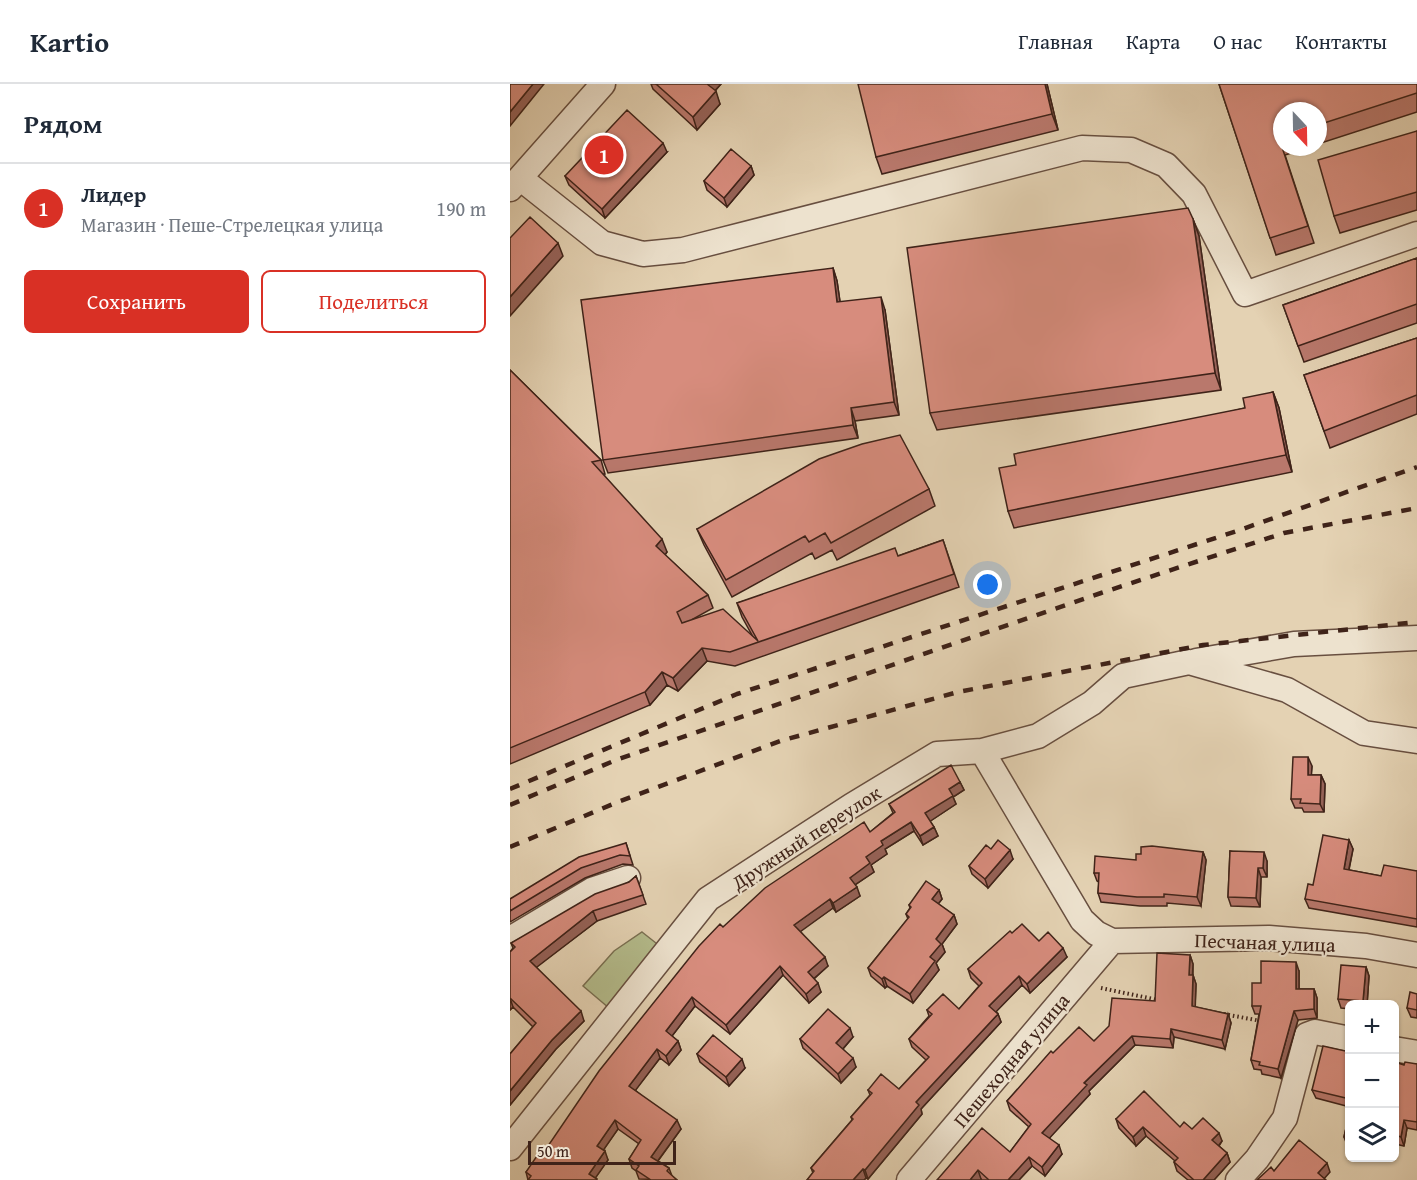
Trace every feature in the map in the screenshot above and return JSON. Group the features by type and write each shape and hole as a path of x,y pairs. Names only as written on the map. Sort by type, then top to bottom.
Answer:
{"street":[{"path":"603,84 515,183 602,243 643,254 682,250 1082,148 1131,150 1166,165 1194,194 1245,294 1417,234"},
{"name":"Дружный переулок","path":"510,1148 708,899 937,754 982,751 1038,736 1092,703 1124,676 1294,644 1417,638"},
{"path":"1190,662 1287,690 1364,733 1417,741"},
{"path":"982,751 1082,920 1096,933 1112,941"},
{"path":"510,939 592,890 628,878"},
{"name":"Песчаная улица","path":"1112,941 1269,938 1366,946 1417,955"},
{"name":"Пешеходная улица","path":"909,1180 1112,941"},
{"path":"1238,1180 1257,1159 1286,1118 1307,1035 1315,1032 1345,1038"},
{"path":"1399,1050 1417,1053"}],"path":[{"path":"1078,981 1160,1000"},
{"path":"1215,1012 1270,1023"}],"green space":[{"path":"642,932 661,947 609,1008 583,986 614,951"}],"building":[{"path":"510,84 533,84 510,112"},
{"path":"656,84 707,84 716,91 693,117"},
{"path":"858,84 1045,84 1052,114 876,157"},
{"path":"1219,84 1417,84 1417,93 1327,122 1327,102 1273,102 1273,156 1285,156 1308,226 1270,238"},
{"path":"627,110 663,143 602,209 565,176"},
{"path":"1417,131 1417,192 1334,216 1318,160"},
{"path":"731,149 751,166 724,198 704,181"},
{"path":"1188,208 1193,219 1215,373 930,413 907,248"},
{"path":"530,217 558,243 510,297 510,238"},
{"path":"1417,258 1417,304 1298,346 1283,305"},
{"path":"833,268 837,302 881,297 894,402 851,408 853,425 603,460 581,300"},
{"path":"1417,338 1417,395 1324,431 1304,375"},
{"path":"510,370 601,460 592,462 662,539 656,546 708,595 677,612 682,623 723,609 758,641 737,603 895,548 898,556 943,540 954,574 730,652 702,648 673,678 662,672 645,692 510,748"},
{"path":"1273,392 1286,455 1008,511 999,468 1016,465 1014,454 1245,408 1243,398"},
{"path":"900,435 929,489 831,543 825,533 809,542 805,536 726,580 697,529 819,459 862,444"},
{"path":"1293,757 1308,757 1308,775 1321,775 1320,804 1300,803 1301,799 1291,799"},
{"path":"951,765 960,782 949,789 953,796 925,813 934,827 920,836 911,822 881,841 883,845 866,857 870,863 850,878 857,887 833,903 830,899 794,925 825,957 808,972 818,983 806,994 780,966 726,1025 692,997 666,1031 678,1041 666,1056 657,1049 629,1086 677,1120 651,1157 669,1168 667,1171 677,1180 651,1180 636,1170 639,1166 629,1159 641,1140 615,1120 597,1146 605,1151 589,1174 596,1180 528,1180 531,1176 526,1172 543,1147 546,1149 599,1071 699,946 720,924 723,927 765,888 864,822 870,832 895,812 889,804"},
{"path":"1323,835 1349,840 1344,869 1381,876 1384,865 1417,871 1417,919 1305,899 1308,884 1313,885"},
{"path":"998,840 1010,850 985,879 969,866 986,845 991,849"},
{"path":"626,843 630,856 620,855 581,868 510,911 510,899 579,857"},
{"path":"1152,846 1203,852 1197,897 1164,894 1164,897 1137,897 1098,893 1099,873 1094,873 1095,856 1136,860 1136,854 1141,854 1141,847"},
{"path":"1230,851 1264,852 1263,868 1258,868 1256,898 1228,897"},
{"path":"636,876 643,895 593,911 530,961 581,1011 552,1040 510,1091 510,1054 536,1023 510,998 510,952 515,947 511,943 595,894 629,882"},
{"path":"926,881 939,890 932,899 954,915 936,939 941,944 930,957 935,961 910,994 884,977 882,979 868,968 909,917 906,914 911,907 909,905"},
{"path":"1022,924 1039,941 1048,932 1063,948 1027,984 1019,976 989,1006 998,1014 916,1102 919,1105 865,1170 863,1169 853,1180 807,1180 814,1171 811,1168 853,1119 851,1117 872,1093 868,1090 881,1074 899,1089 929,1057 909,1039 932,1014 927,1010 943,994 959,1009 982,983 968,969 1010,931 1012,933"},
{"path":"1157,953 1190,955 1189,975 1193,975 1192,1006 1228,1014 1222,1040 1171,1029 1170,1039 1132,1036 1084,1083 1087,1085 1042,1133 1059,1145 1042,1167 1029,1157 1008,1180 989,1180 978,1170 970,1180 937,1180 982,1128 1010,1152 1031,1124 1007,1101 1051,1051 1053,1053 1079,1027 1094,1041 1109,1026 1112,998 1155,1001"},
{"path":"1261,961 1296,962 1296,989 1314,989 1314,1009 1294,1011 1278,1069 1259,1065 1260,1062 1251,1060 1261,1006 1252,1006 1252,983 1261,983"},
{"path":"1341,965 1366,967 1363,1000 1338,999"},
{"path":"1410,992 1417,994 1417,1010 1407,1008"},
{"path":"828,1009 850,1028 836,1043 853,1058 838,1074 800,1039"},
{"path":"713,1035 742,1059 726,1077 697,1054"},
{"path":"1323,1046 1345,1051 1345,1098 1312,1090"},
{"path":"1405,1062 1417,1064 1417,1122 1404,1120 1401,1137 1399,1136 1399,1063 1404,1065"},
{"path":"1144,1091 1180,1127 1184,1122 1192,1129 1203,1118 1219,1133 1212,1140 1227,1153 1203,1180 1194,1180 1174,1162 1178,1158 1143,1127 1133,1137 1116,1119"},
{"path":"1299,1140 1327,1163 1318,1173 1326,1180 1257,1180 1271,1167 1274,1171"}],"railway":[{"path":"510,789 737,694 1237,531 1417,467"},
{"path":"510,805 616,760 1101,593 1284,533 1417,508"},
{"path":"510,847 618,802 780,741 958,692 1203,645 1417,622"}],"place":[{"name":"Лидер","path":"604,155"}]}
